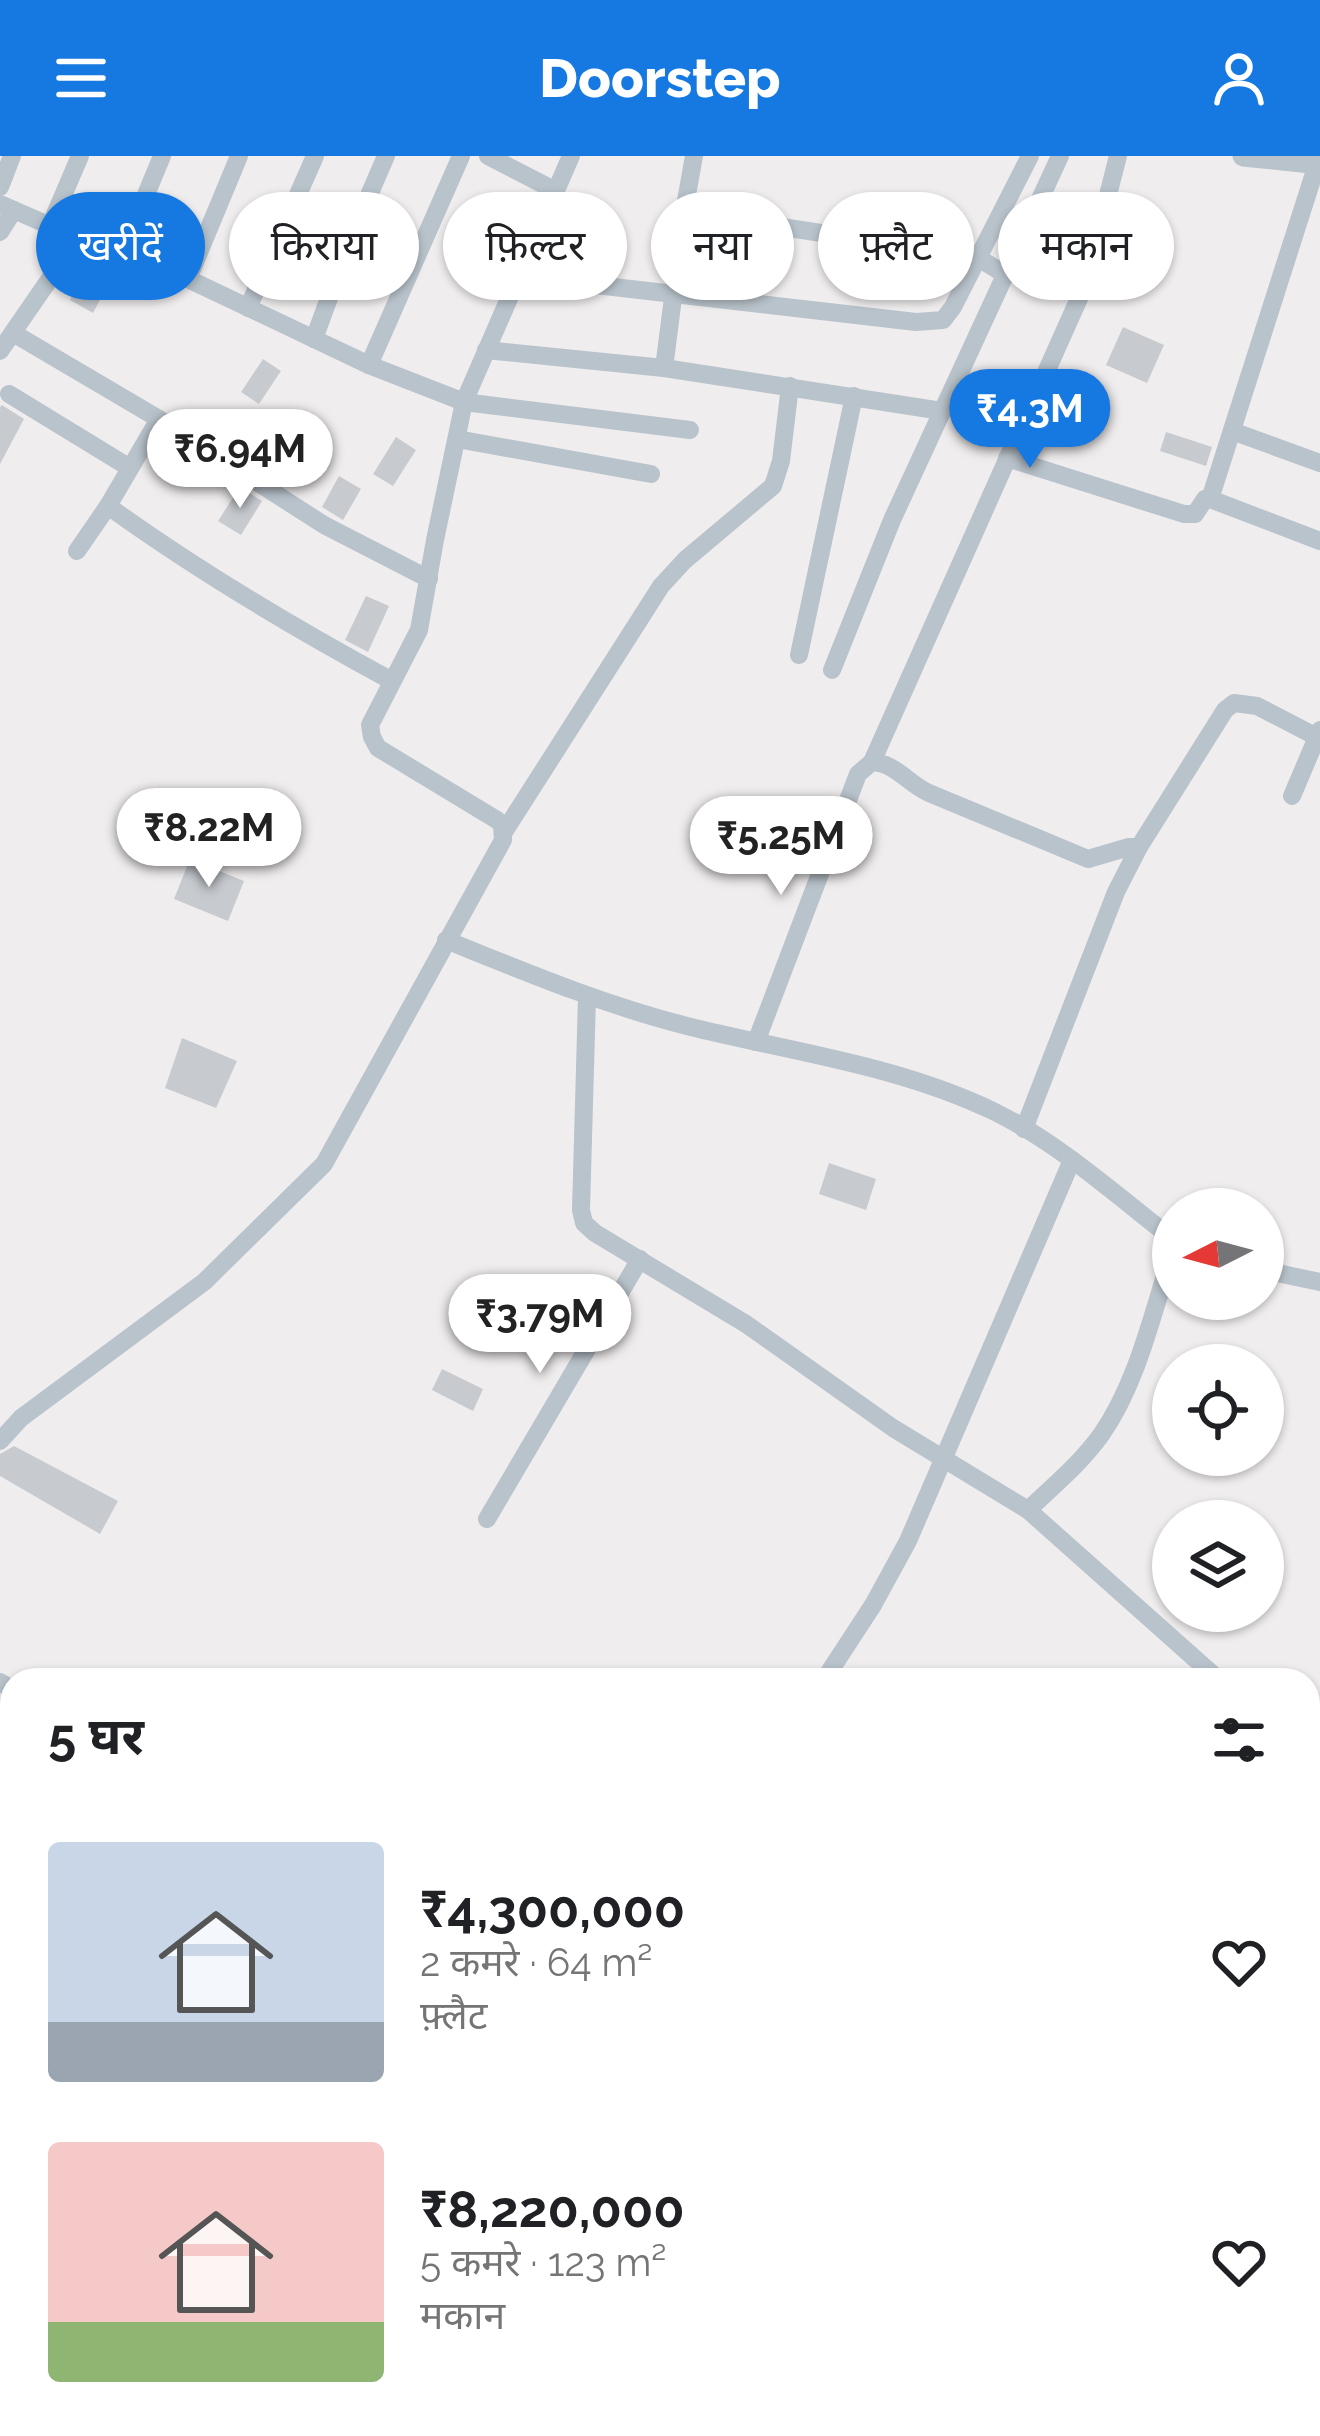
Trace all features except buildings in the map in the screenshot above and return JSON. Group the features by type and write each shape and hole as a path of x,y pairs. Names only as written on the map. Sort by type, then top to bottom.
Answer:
{"street":[{"path":"0,187 12,156"},
{"path":"65,192 80,156"},
{"path":"147,192 162,156"},
{"path":"205,238 239,156"},
{"path":"248,308 316,156"},
{"path":"314,339 386,156"},
{"path":"369,365 461,156"},
{"path":"488,156 554,190 571,156"},
{"path":"688,192 694,156"},
{"path":"742,300 943,320 1030,156"},
{"path":"1044,192 1060,156"},
{"path":"756,1042 858,774 872,762 1085,285 1118,156"},
{"path":"1210,499 1319,164 1244,156"},
{"path":"0,232 7,207 36,220"},
{"path":"794,229 977,257 998,270"},
{"path":"205,287 369,365 464,402 690,430"},
{"path":"832,670 892,520 998,292"},
{"path":"0,351 36,299"},
{"path":"504,832 497,820 378,748 370,725 419,631 464,402 507,300"},
{"path":"664,368 673,300"},
{"path":"13,333 324,525 429,579"},
{"path":"486,350 664,368 942,411"},
{"path":"0,1441 21,1418 204,1282 324,1164 504,832 661,586 773,486 790,386"},
{"path":"9,394 130,468"},
{"path":"799,655 854,396"},
{"path":"77,551 159,419"},
{"path":"1232,431 1320,463"},
{"path":"457,439 651,474"},
{"path":"1006,458 1184,514 1195,514 1210,499 1320,541"},
{"path":"108,506 163,546 317,641 392,681"},
{"path":"1024,1130 1116,892 1139,847 1225,710 1234,703 1257,706 1318,734 1292,796"},
{"path":"872,762 892,766 928,794 1088,859 1139,847"},
{"path":"446,940 587,997 682,1025 904,1076 998,1114 1072,1160 1152,1223"},
{"path":"587,997 584,1223 746,1324 893,1428 1028,1510 1206,1668"},
{"path":"832,1668 891,1574 1072,1160"},
{"path":"487,1520 640,1259"},
{"path":"1284,1274 1320,1282"},
{"path":"1028,1510 1081,1460 1118,1408 1152,1310"}]}
